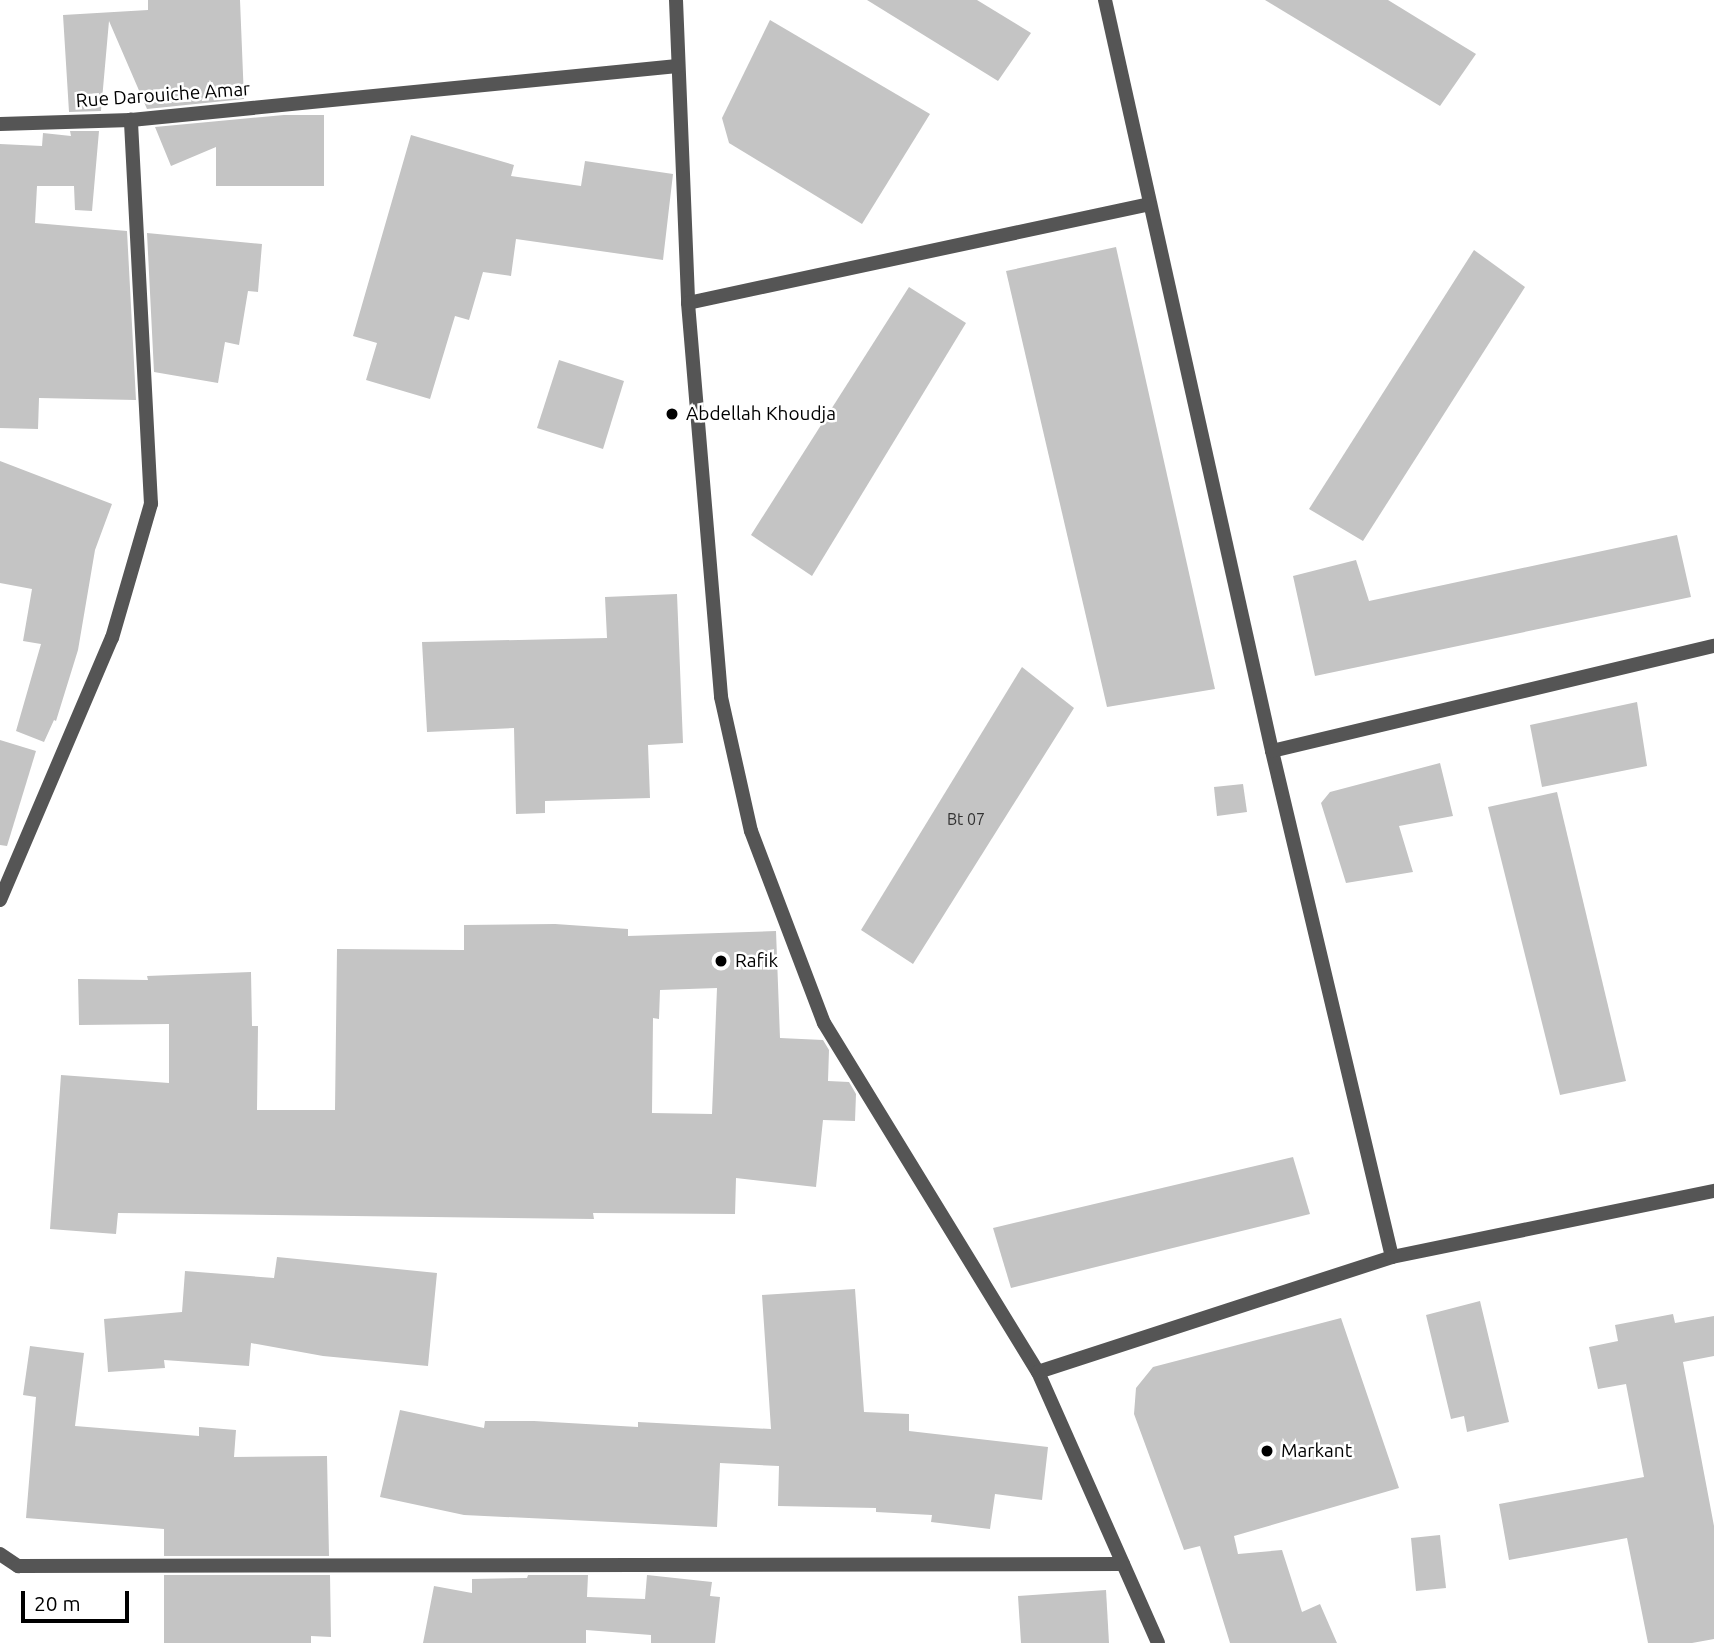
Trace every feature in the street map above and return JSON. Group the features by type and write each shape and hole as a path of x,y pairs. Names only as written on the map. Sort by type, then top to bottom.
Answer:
{"street":[{"path":"676,0 688,303 721,697 751,831 824,1023 1038,1372 1158,1643"},
{"path":"1105,0 1272,751 1392,1257"},
{"name":"Rue Darouiche Amar","path":"0,124 131,120 677,66"},
{"path":"0,900 112,638 151,504 131,120"},
{"path":"688,303 1150,204"},
{"path":"1272,751 1714,646"},
{"path":"1038,1372 1392,1257 1714,1191"},
{"path":"0,1554 18,1566 1123,1564"}],"building":[{"path":"148,0 240,0 244,99 147,109 109,21 101,111 69,112 63,15 148,10"},
{"path":"867,0 977,0 1031,33 998,81"},
{"path":"1265,0 1388,0 1476,54 1440,106"},
{"path":"770,20 930,114 862,224 729,143 722,118"},
{"path":"284,115 324,115 324,186 216,186 216,147 171,166 155,127"},
{"path":"70,131 99,131 92,211 75,210 74,186 37,186 35,223 127,231 136,400 39,398 38,429 0,428 0,144 42,146 43,133 71,136"},
{"path":"411,135 514,165 511,176 581,186 585,161 673,174 663,260 516,239 511,276 483,272 469,320 455,316 430,399 366,380 377,343 353,336"},
{"path":"147,233 262,244 258,292 248,291 239,345 225,342 218,383 154,372"},
{"path":"1116,247 1215,689 1107,707 1006,271"},
{"path":"1474,250 1525,287 1363,541 1309,509"},
{"path":"909,287 966,323 812,576 751,535"},
{"path":"559,360 624,381 603,449 537,428"},
{"path":"0,461 112,504 95,550 78,650 56,721 54,720 44,742 16,731 41,644 23,641 32,589 0,583"},
{"path":"1677,535 1691,597 1315,676 1293,576 1356,560 1369,601"},
{"path":"677,594 683,743 648,745 650,798 545,801 545,813 516,814 514,728 427,732 422,642 607,638 605,597"},
{"path":"1022,667 1074,708 913,964 861,930"},
{"path":"1637,702 1647,766 1542,787 1530,725"},
{"path":"0,740 36,751 7,846 0,845"},
{"path":"1440,763 1453,816 1399,826 1413,872 1346,883 1321,803 1330,792"},
{"path":"1243,784 1247,812 1217,816 1214,787"},
{"path":"1557,792 1626,1081 1560,1095 1488,807"},
{"path":"555,924 628,929 628,936 776,931 780,1038 823,1040 829,1050 828,1081 849,1082 856,1094 855,1121 823,1120 816,1187 736,1178 735,1214 593,1213 594,1219 118,1213 116,1234 50,1229 61,1075 169,1083 169,1024 79,1025 78,979 148,980 147,976 251,972 252,1026 258,1026 257,1110 335,1110 337,949 464,950 464,925","holes":["717,988 712,1114 652,1113 653,1018 659,1019 660,990"]},
{"path":"1293,1157 1310,1214 1011,1288 993,1228"},
{"path":"277,1257 437,1273 428,1366 323,1356 251,1343 249,1366 164,1360 165,1368 108,1372 104,1319 182,1312 185,1271 274,1278"},
{"path":"855,1289 864,1412 909,1414 909,1431 1048,1447 1042,1500 995,1494 990,1529 931,1522 932,1515 876,1512 876,1508 778,1506 779,1466 720,1463 717,1527 464,1515 380,1497 400,1410 484,1428 485,1421 534,1421 638,1427 638,1422 771,1429 762,1295"},
{"path":"1480,1301 1509,1422 1467,1432 1464,1416 1451,1419 1426,1315"},
{"path":"1673,1314 1675,1323 1714,1316 1714,1356 1683,1362 1714,1526 1714,1639 1692,1643 1648,1643 1627,1538 1509,1560 1499,1504 1644,1477 1626,1384 1598,1389 1589,1347 1618,1341 1615,1325"},
{"name":"Markant","path":"1341,1318 1399,1488 1234,1536 1238,1554 1282,1550 1302,1612 1320,1604 1337,1643 1230,1643 1200,1546 1184,1550 1134,1414 1136,1388 1153,1367"},
{"path":"30,1346 84,1353 75,1426 199,1436 199,1427 236,1430 234,1457 327,1456 329,1556 164,1556 164,1529 26,1518 36,1397 23,1395"},
{"path":"1440,1535 1446,1588 1416,1591 1411,1538"},
{"path":"164,1575 330,1575 331,1637 311,1636 311,1643 164,1643"},
{"path":"528,1575 588,1575 587,1597 645,1599 647,1575 712,1582 710,1596 720,1597 715,1643 651,1643 651,1635 586,1630 586,1643 423,1643 434,1586 472,1593 472,1579 527,1578"},
{"path":"1106,1590 1109,1643 1021,1643 1018,1596"}],"place":[{"name":"Abdellah Khoudja","path":"672,414"},
{"name":"Rafik","path":"721,961"},
{"name":"Markant","path":"1267,1451"}]}
